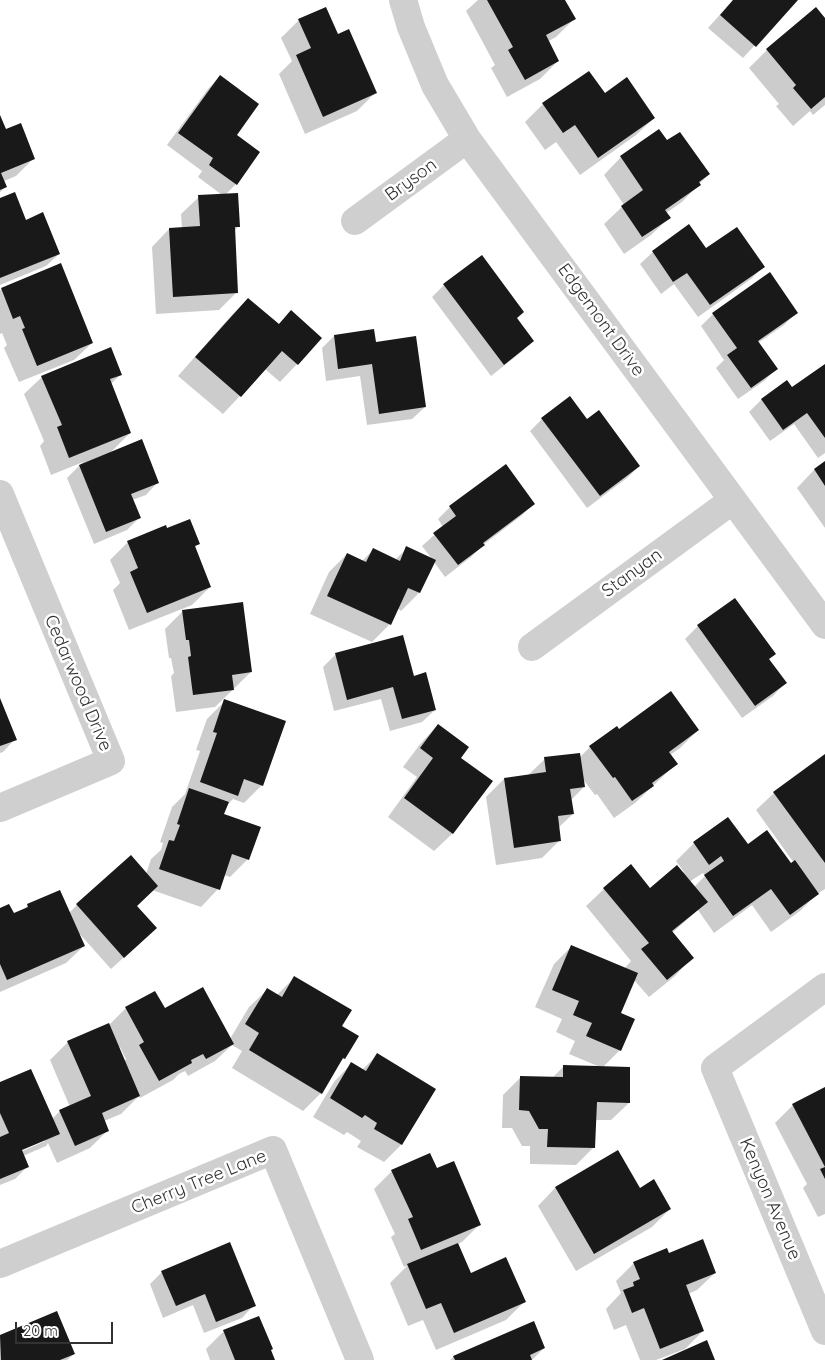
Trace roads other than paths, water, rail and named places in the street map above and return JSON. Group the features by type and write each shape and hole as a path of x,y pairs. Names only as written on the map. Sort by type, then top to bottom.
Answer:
{"street":[{"name":"Edgemont Drive","path":"403,0 410,27 435,85 467,139 825,625"},
{"name":"Bryson","path":"355,221 467,139"},
{"name":"Cedarwood Drive","path":"0,494 111,761 0,808"},
{"name":"Stanyan","path":"532,647 732,500"},
{"name":"Kenyon Avenue","path":"825,987 715,1068 825,1331"},
{"name":"Cherry Tree Lane","path":"0,1264 273,1150 360,1360"}]}
